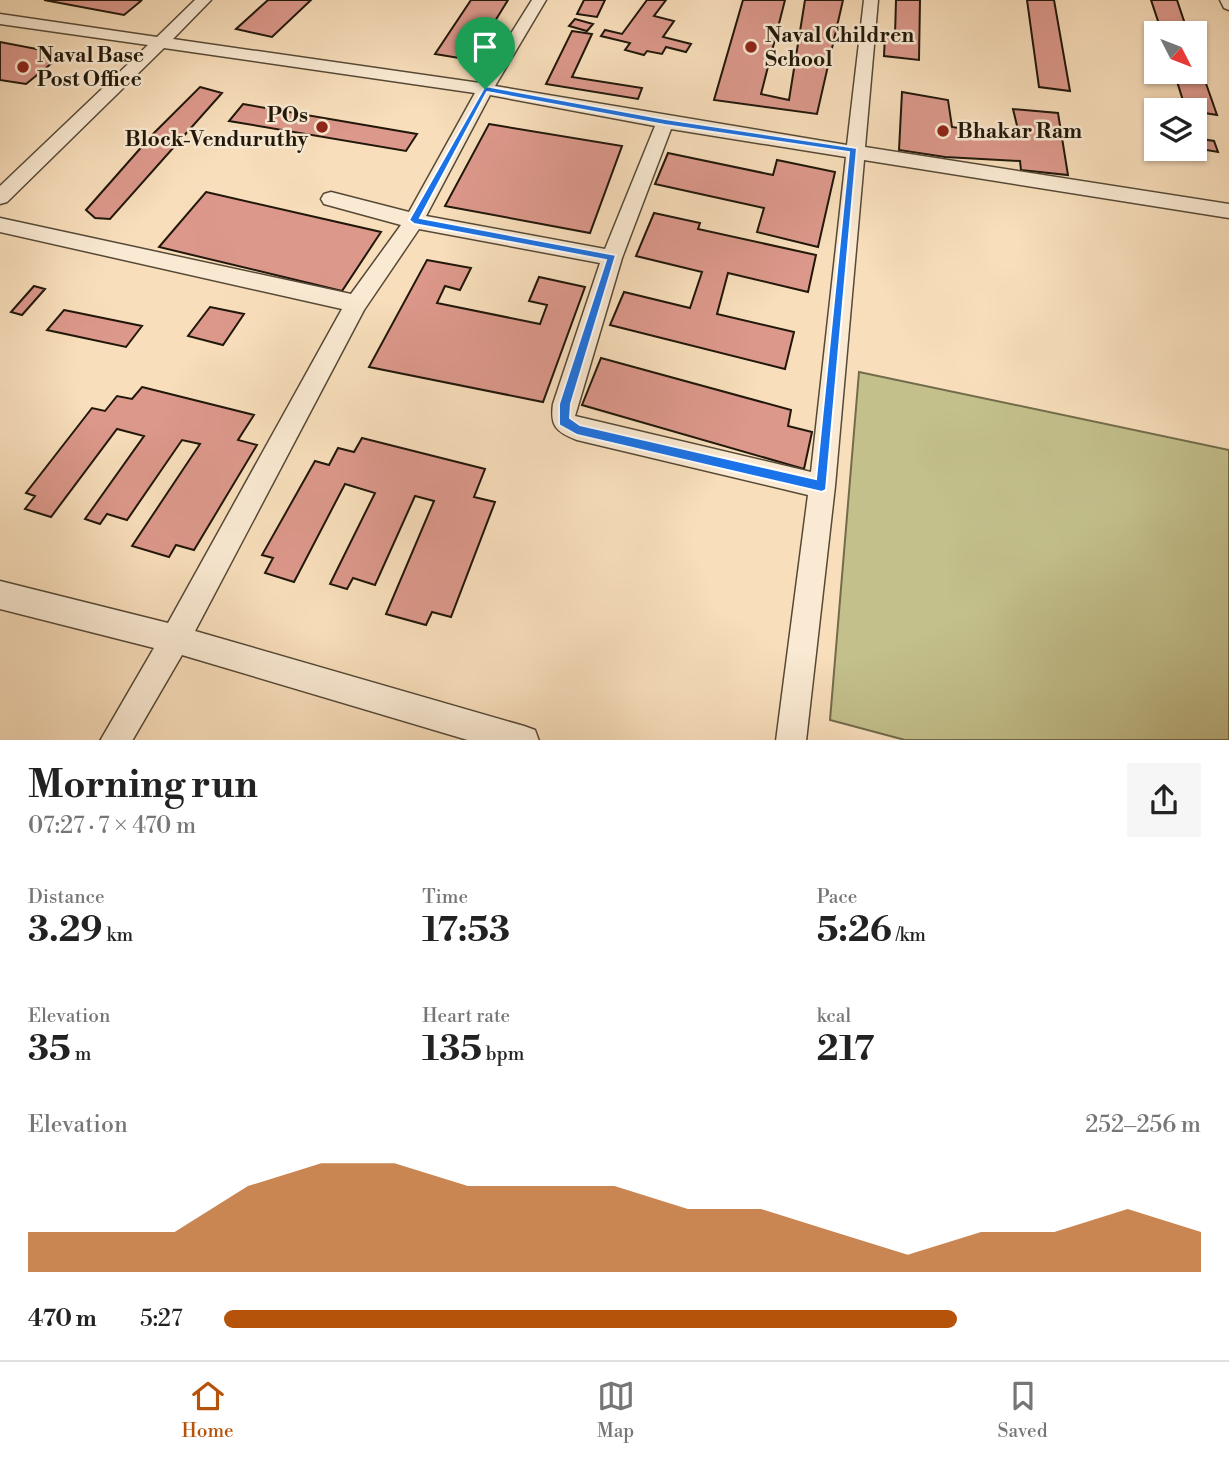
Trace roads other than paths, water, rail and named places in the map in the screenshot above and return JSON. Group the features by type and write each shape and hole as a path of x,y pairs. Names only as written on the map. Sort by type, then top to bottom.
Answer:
{"street":[{"path":"0,197 204,0"},
{"path":"114,740 175,639 356,304 414,220 485,89 539,0"},
{"path":"791,740 822,486 871,0"},
{"path":"0,19 485,89 665,122 1229,211"},
{"path":"665,122 612,258 565,404 564,421 577,429 822,486"},
{"path":"331,199 414,220 612,258"},
{"path":"0,225 356,304"},
{"path":"0,595 175,639 524,740"}],"place":[{"name":"Naval Children School","path":"751,47"},
{"name":"Naval Base Post Office","path":"23,67"},
{"name":"POs Block-Venduruthy","path":"322,127"},
{"name":"Bhakar Ram","path":"943,131"}]}
